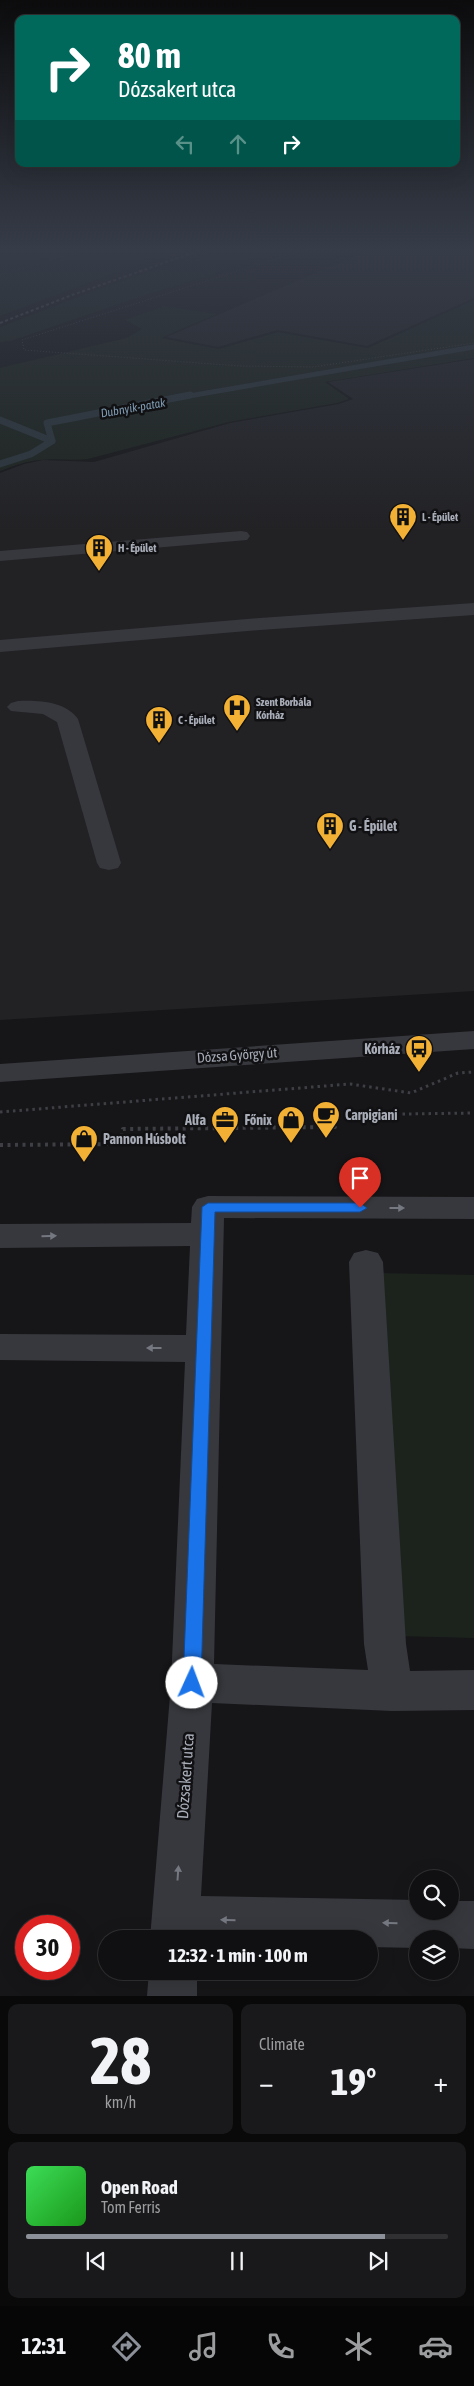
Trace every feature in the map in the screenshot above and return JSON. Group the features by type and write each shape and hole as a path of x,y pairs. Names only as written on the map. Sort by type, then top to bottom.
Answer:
{"street":[{"path":"0,556 241,536"},
{"path":"0,646 270,623 474,609"},
{"path":"18,707 39,706 58,711 67,719 109,863"},
{"name":"Dózsa György út","path":"0,1073 474,1040"},
{"name":"Dózsakert utca","path":"474,1208 208,1207 192,1683 175,1929 474,1924"},
{"path":"0,1236 208,1234"},
{"path":"366,1262 385,1644 392,1691"},
{"path":"0,1347 203,1349"},
{"path":"192,1683 392,1691 474,1690"},
{"path":"172,1996 173,1980"}],"path":[{"path":"23,344 24,350 149,361 240,366 312,367 432,351 468,344"},
{"path":"0,1112 350,1084 411,1093 458,1073 474,1072"},
{"path":"0,1145 120,1144 122,1129 335,1127 335,1114 474,1113"}],"shaded area":[{"path":"100,344 193,344 219,349 236,344 346,344 368,348 377,344 474,344 474,358 325,382 349,399 337,403 229,422 88,459 36,461 0,471 0,368"},
{"path":"203,344 228,344 218,347"},
{"name":"Szent Borbála Kórház","path":"474,359 474,991 0,1020 0,473 24,464 43,460 94,462 230,423 339,404 353,399 328,382"},
{"path":"378,1273 474,1275 474,1638 397,1636"}],"waterway":[{"name":"Dubnyik-patak","path":"183,397 474,347"},
{"name":"Dubnyik-patak","path":"52,441 47,423 190,395"},
{"path":"0,420 52,441"},
{"path":"0,464 31,454 52,441"}],"place":[{"name":"L - Épület","path":"403,541"},
{"name":"H - Épület","path":"99,572"},
{"name":"Szent Borbála Kórház","path":"237,732"},
{"name":"C - Épület","path":"159,744"},
{"name":"G - Épület","path":"330,850"},
{"name":"Kórház","path":"419,1073"},
{"name":"Carpigiani","path":"326,1139"},
{"name":"Alfa","path":"225,1144"},
{"name":"Főnix","path":"291,1144"},
{"name":"Pannon Húsbolt","path":"84,1163"}],"route":[{"path":"192,1683 208,1207 360,1208"}]}
